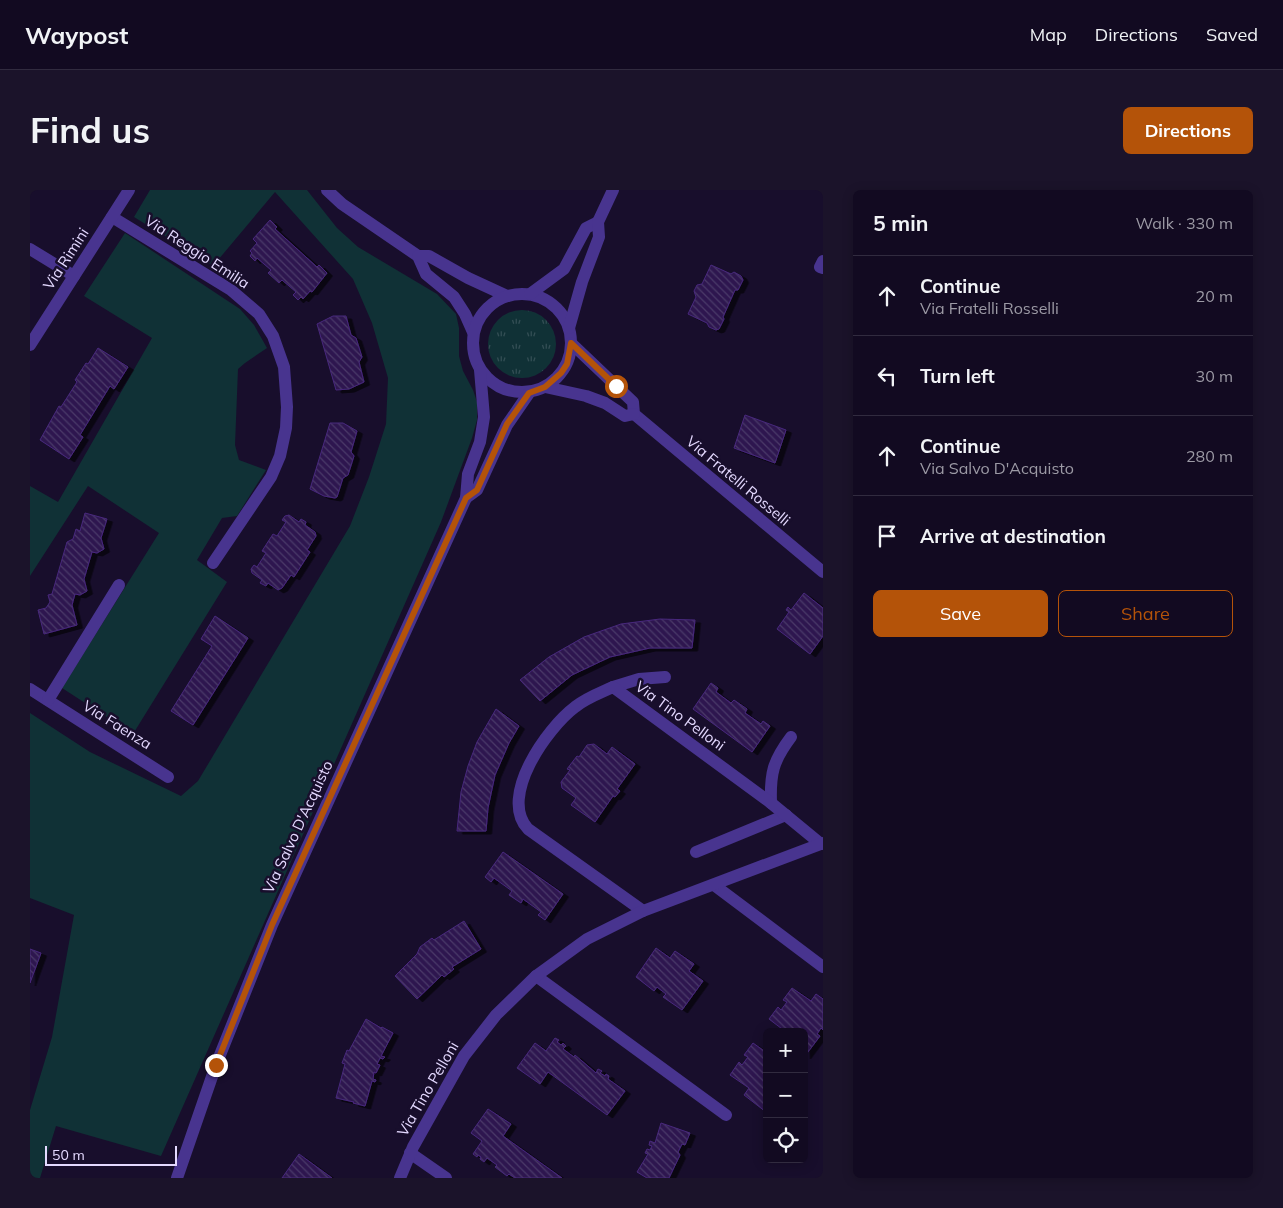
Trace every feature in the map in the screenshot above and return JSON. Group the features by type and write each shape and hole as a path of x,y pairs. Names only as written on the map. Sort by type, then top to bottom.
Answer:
{"street":[{"name":"Via Rimini","path":"30,345 129,190"},
{"path":"327,190 342,204 418,256 426,274 454,297 474,332"},
{"path":"569,328 582,282 599,237 598,222 613,190"},
{"name":"Via Reggio Emilia","path":"112,217 231,290 259,314 273,336 284,367 287,408 286,428 280,456 271,477 213,562"},
{"path":"530,294 564,269 586,228 598,222"},
{"path":"30,249 74,276"},
{"path":"418,256 429,256 468,278 507,296"},
{"path":"823,261 820,267 823,268"},
{"path":"530,294 547,300 560,312 569,328 571,343 569,359 561,373 545,387 529,393 515,393 501,389 489,381 480,370 474,358 472,345 474,332 480,316 492,304 507,296 530,294"},
{"name":"Via Fratelli Rosselli","path":"571,343 633,402 634,414 823,572"},
{"name":"Via Salvo D'Acquisto","path":"177,1178 216,1065 272,925 466,498 468,474 480,442 484,417 480,370"},
{"name":"Via Fratelli Rosselli","path":"545,387 586,396 605,403 625,416 634,414"},
{"name":"Via Salvo D'Acquisto","path":"466,498 477,490 507,424 529,393"},
{"path":"48,700 119,585"},
{"path":"612,687 639,678 665,678"},
{"name":"Via Tino Pelloni","path":"643,911 528,829 521,822 518,813 518,801 527,769 543,742 557,724 575,707 612,687 786,815 822,844"},
{"name":"Via Faenza","path":"30,689 168,777"},
{"path":"771,804 773,765 777,755 790,737"},
{"path":"696,852 786,815"},
{"name":"Via Tino Pelloni","path":"400,1178 410,1153 464,1056 496,1015 536,976 587,939 643,911 822,844"},
{"path":"714,885 823,967"},
{"path":"536,976 726,1115"},
{"name":"Via Tino Pelloni","path":"410,1153 446,1178"}],"green space":[{"path":"150,190 307,190 337,228 358,247 437,294 456,314 459,328 459,356 463,371 477,402 477,420 441,522 161,1156 56,1126 40,1178 30,1178 30,1110 52,1037 74,915 30,898 30,713 90,752 181,796 198,781 350,526 369,477 386,424 388,378 372,323 353,279 275,192 213,266 134,217"},
{"path":"125,233 240,309 254,325 267,348 238,369 235,445 239,460 266,470 237,516 222,518 197,560 227,582 133,734 62,688 159,533 88,486 30,576 30,486 58,502 152,338 84,296"},
{"path":"522,310 535,313 546,320 553,331 556,344 553,357 546,368 535,375 522,378 509,375 498,368 491,357 488,344 491,331 498,320 509,313"}],"building":[{"path":"270,220 277,227 275,229 317,267 319,265 327,273 312,292 310,291 303,299 301,297 298,300 293,295 296,292 282,280 279,283 268,273 271,270 257,258 255,261 250,256 252,253 250,251 257,243 253,239"},
{"path":"711,265 731,274 734,272 741,276 743,280 738,290 735,290 723,317 724,319 719,329 716,330 709,327 707,323 688,314 696,297 694,291 697,285 702,284"},
{"path":"333,316 346,316 351,335 356,338 362,357 359,362 364,382 349,389 336,390 317,324"},
{"path":"98,348 128,367 114,389 110,386 80,435 83,437 69,459 40,440 59,406 61,407 77,382 75,380"},
{"path":"745,415 786,430 775,463 734,448"},
{"path":"330,423 343,423 357,431 351,452 354,456 348,475 343,478 335,498 324,496 310,489"},
{"path":"85,513 107,519 101,538 104,549 97,553 92,552 84,579 87,591 80,595 75,594 72,605 77,625 44,634 38,610 46,608 50,602 48,595 52,594 67,542 73,539 76,529 80,531"},
{"path":"289,515 299,522 301,519 306,522 305,525 315,532 316,536 307,550 310,552 294,577 291,575 282,588 278,590 268,583 266,586 260,583 262,580 252,573 251,569 254,565 257,567 266,553 262,551 273,534 277,536 286,522 282,520 285,516"},
{"path":"804,593 823,608 823,636 810,654 777,629 789,612 786,610 788,607 791,610"},
{"path":"215,616 248,638 193,725 171,711 212,646 201,639"},
{"path":"660,619 695,620 692,648 650,648 610,657 572,675 540,701 520,680 549,657 584,637 621,624"},
{"path":"711,683 718,688 716,692 731,703 734,700 747,709 745,713 761,724 763,721 770,726 752,752 693,709"},
{"path":"496,709 519,726 509,743 495,775 488,808 486,831 457,831 461,792 468,766 477,742"},
{"path":"594,744 607,754 612,747 635,764 617,789 620,791 615,797 613,796 595,822 571,805 576,798 562,788 561,782 570,770 567,769 577,756 579,757 587,745"},
{"path":"503,852 563,894 545,920 538,915 541,912 523,899 521,903 509,895 512,891 494,878 491,882 485,877"},
{"path":"464,921 481,949 452,967 454,969 444,977 442,975 417,999 395,976 417,954 420,947 432,938 434,940"},
{"path":"656,948 670,958 675,951 694,964 689,971 703,981 682,1010 663,997 666,994 657,987 654,991 636,977"},
{"path":"30,949 41,953 30,983"},
{"path":"792,988 811,1001 816,994 823,999 823,1030 821,1028 817,1034 820,1036 808,1052 808,1028 781,1028 769,1019 778,1007 781,1010 787,1002 783,1000"},
{"path":"366,1019 393,1033 381,1056 385,1057 383,1059 380,1058 377,1064 380,1065 376,1073 374,1072 373,1079 376,1080 375,1082 372,1081 365,1106 336,1098 345,1064 342,1063 347,1050 349,1051"},
{"path":"555,1038 559,1040 557,1042 561,1045 563,1043 566,1046 563,1049 574,1057 575,1055 596,1073 598,1069 602,1071 600,1073 609,1076 608,1079 625,1091 607,1115 548,1072 540,1084 517,1068 535,1043 546,1051"},
{"path":"753,1043 763,1050 763,1110 744,1095 749,1088 730,1075 739,1062 742,1065 748,1057 744,1055"},
{"path":"488,1109 511,1124 503,1136 562,1178 515,1178 509,1174 507,1176 487,1158 484,1162 480,1159 481,1157 473,1154 482,1141 471,1133"},
{"path":"661,1123 690,1133 685,1145 682,1144 678,1152 680,1155 669,1178 647,1178 637,1172 648,1154 645,1153 647,1149 650,1150 652,1146 649,1145 650,1141 655,1143"},
{"path":"299,1154 332,1178 282,1178"}],"route":[{"path":"216,1065 272,925 466,498 477,490 507,424 529,393 545,387 561,373 567,364 571,343 616,386"}]}
